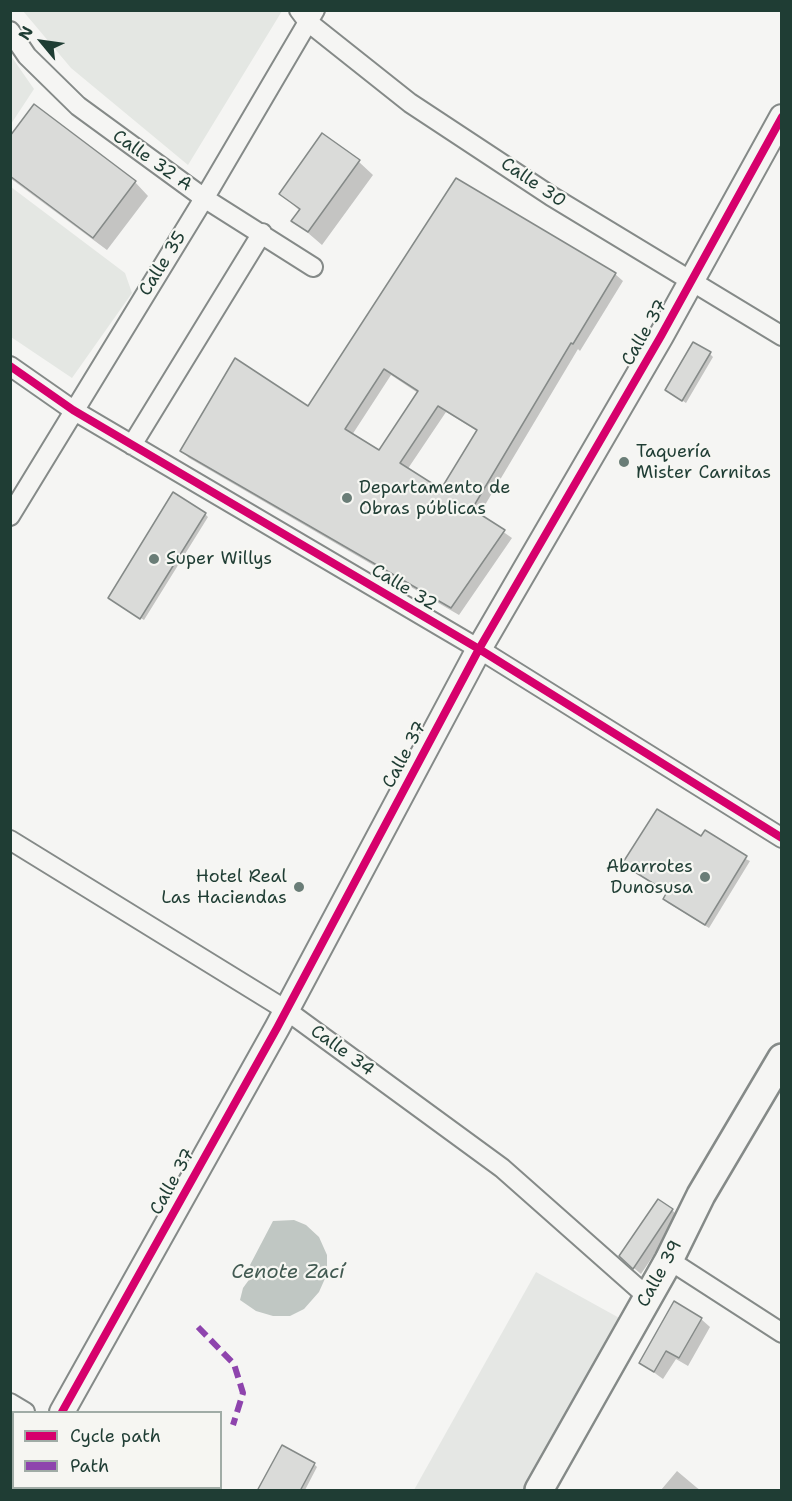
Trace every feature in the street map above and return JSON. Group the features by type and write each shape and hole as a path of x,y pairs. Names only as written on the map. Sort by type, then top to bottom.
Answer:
{"main road":[{"name":"Calle 39","path":"539,1491 669,1260 701,1196 782,1058"}],"street":[{"name":"Calle 35","path":"10,516 204,198 307,14"},
{"name":"Calle 30","path":"307,14 410,103 551,196 782,336"},
{"name":"Calle 32 A","path":"10,31 27,56 78,106 204,198 314,267"},
{"name":"Calle 37","path":"63,1411 286,1010 478,650 692,281 782,117"},
{"path":"132,445 262,233"},
{"name":"Calle 32","path":"10,366 73,410 478,650 782,838"},
{"name":"Calle 34","path":"10,840 286,1010 502,1168 641,1291 650,1294"},
{"path":"669,1260 782,1333"}],"shaded area":[{"path":"23,11 282,11 188,165 71,68"},
{"path":"11,56 34,89 10,124"},
{"path":"11,187 125,273 132,293 72,378 11,337"},
{"path":"536,1272 623,1320 528,1490 414,1490"}],"water":[{"name":"Cenote Zací","path":"294,1220 306,1225 319,1237 327,1255 327,1274 319,1292 304,1309 290,1316 273,1316 256,1311 240,1300 243,1288 251,1277 250,1265 273,1221"}],"building":[{"path":"34,104 136,181 93,238 10,176 10,136"},
{"path":"322,133 360,160 308,232 291,221 300,209 279,194"},
{"path":"456,178 616,273 573,344 571,343 472,509 505,530 451,608 180,451 235,358 308,406","holes":["384,369 418,391 379,450 345,429","438,406 477,430 441,489 400,463"]},
{"path":"693,342 711,352 682,401 665,390"},
{"name":"Super Willys","path":"173,492 206,513 140,619 108,598"},
{"path":"657,809 701,836 705,830 747,856 705,925 663,899 667,892 622,864"},
{"path":"658,1199 673,1209 633,1269 619,1256"},
{"path":"674,1301 702,1318 679,1358 666,1351 654,1372 639,1363"},
{"path":"282,1445 315,1463 300,1491 257,1491"}],"marked path":[{"path":"198,1327 234,1364 243,1393 233,1425"}],"cycle path":[{"path":"63,1411 277,1028 479,649 661,336 782,117"},
{"path":"10,366 73,410 479,649 782,838"}],"place":[{"name":"Taquería Mister Carnitas","path":"624,462"},
{"name":"Departamento de Obras públicas","path":"347,498"},
{"name":"Super Willys","path":"154,559"},
{"name":"Abarrotes Dunosusa","path":"705,877"},
{"name":"Hotel Real Las Haciendas","path":"299,887"}]}
